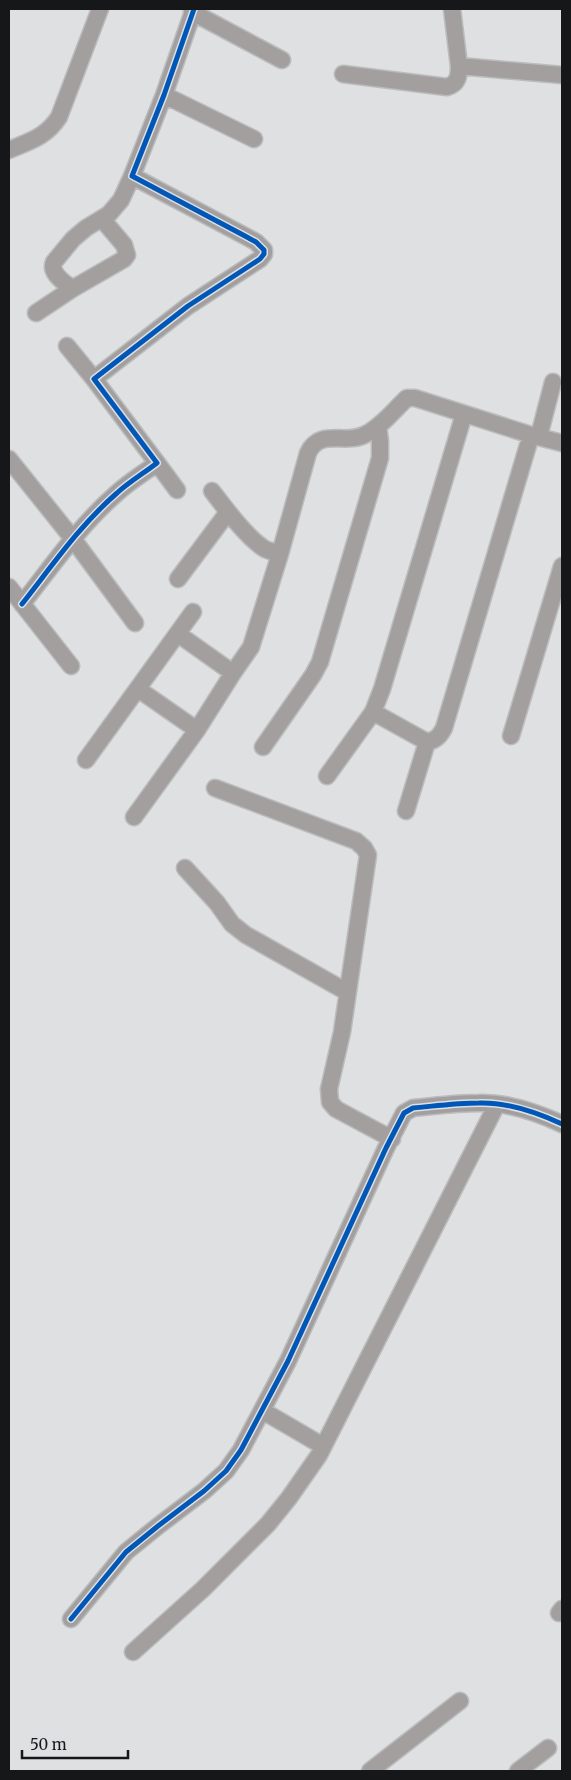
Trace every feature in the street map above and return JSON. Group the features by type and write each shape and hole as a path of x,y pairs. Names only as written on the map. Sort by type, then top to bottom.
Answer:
{"street":[{"path":"9,150 40,136 51,128 59,116 100,9"},
{"path":"343,74 447,87 452,85 458,77 459,66 452,9"},
{"path":"72,289 53,271 52,266 73,239 86,228 109,214 121,200 164,95 193,11 282,60"},
{"path":"459,66 562,75"},
{"path":"164,95 254,139"},
{"path":"94,380 188,306 260,259 264,254 264,250 260,246 245,236 132,176"},
{"path":"36,313 128,255 124,245 102,218"},
{"path":"67,346 177,490"},
{"path":"373,712 427,742 435,740 442,734 553,382"},
{"path":"134,817 197,730 232,673 251,647 311,446 317,441 326,439 356,438 365,435 378,426 407,398 415,398 562,443"},
{"path":"327,776 373,712 385,680 464,414"},
{"path":"263,747 320,662 380,458 378,426"},
{"path":"9,459 72,539 134,624"},
{"path":"22,604 72,539 98,510 118,492 157,464"},
{"path":"212,491 228,512 258,543 265,549 280,554"},
{"path":"178,579 228,512"},
{"path":"511,736 562,566"},
{"path":"9,587 72,666"},
{"path":"86,760 193,612"},
{"path":"178,634 232,673"},
{"path":"138,689 197,730"},
{"path":"406,810 427,742"},
{"path":"215,788 356,841 364,848 368,855 342,1032 329,1089 330,1102 336,1109 392,1138"},
{"path":"185,868 217,903 232,924 246,935 347,992"},
{"path":"71,1619 126,1552 204,1491 226,1471 241,1450 288,1361 404,1113 413,1108 480,1103 497,1104 541,1114 562,1123"},
{"path":"133,1652 203,1589 268,1524 289,1498 324,1446 497,1104"},
{"path":"263,1411 324,1446"},
{"path":"370,1771 460,1701"},
{"path":"518,1771 548,1748"}],"cycle path":[{"path":"22,604 91,518 122,489 157,463 94,379 188,306 260,259 264,254 264,250 256,242 132,176 164,95 194,9"},
{"path":"71,1619 126,1552 204,1491 226,1471 241,1450 288,1361 404,1113 413,1108 490,1103 522,1109 562,1124"}]}
